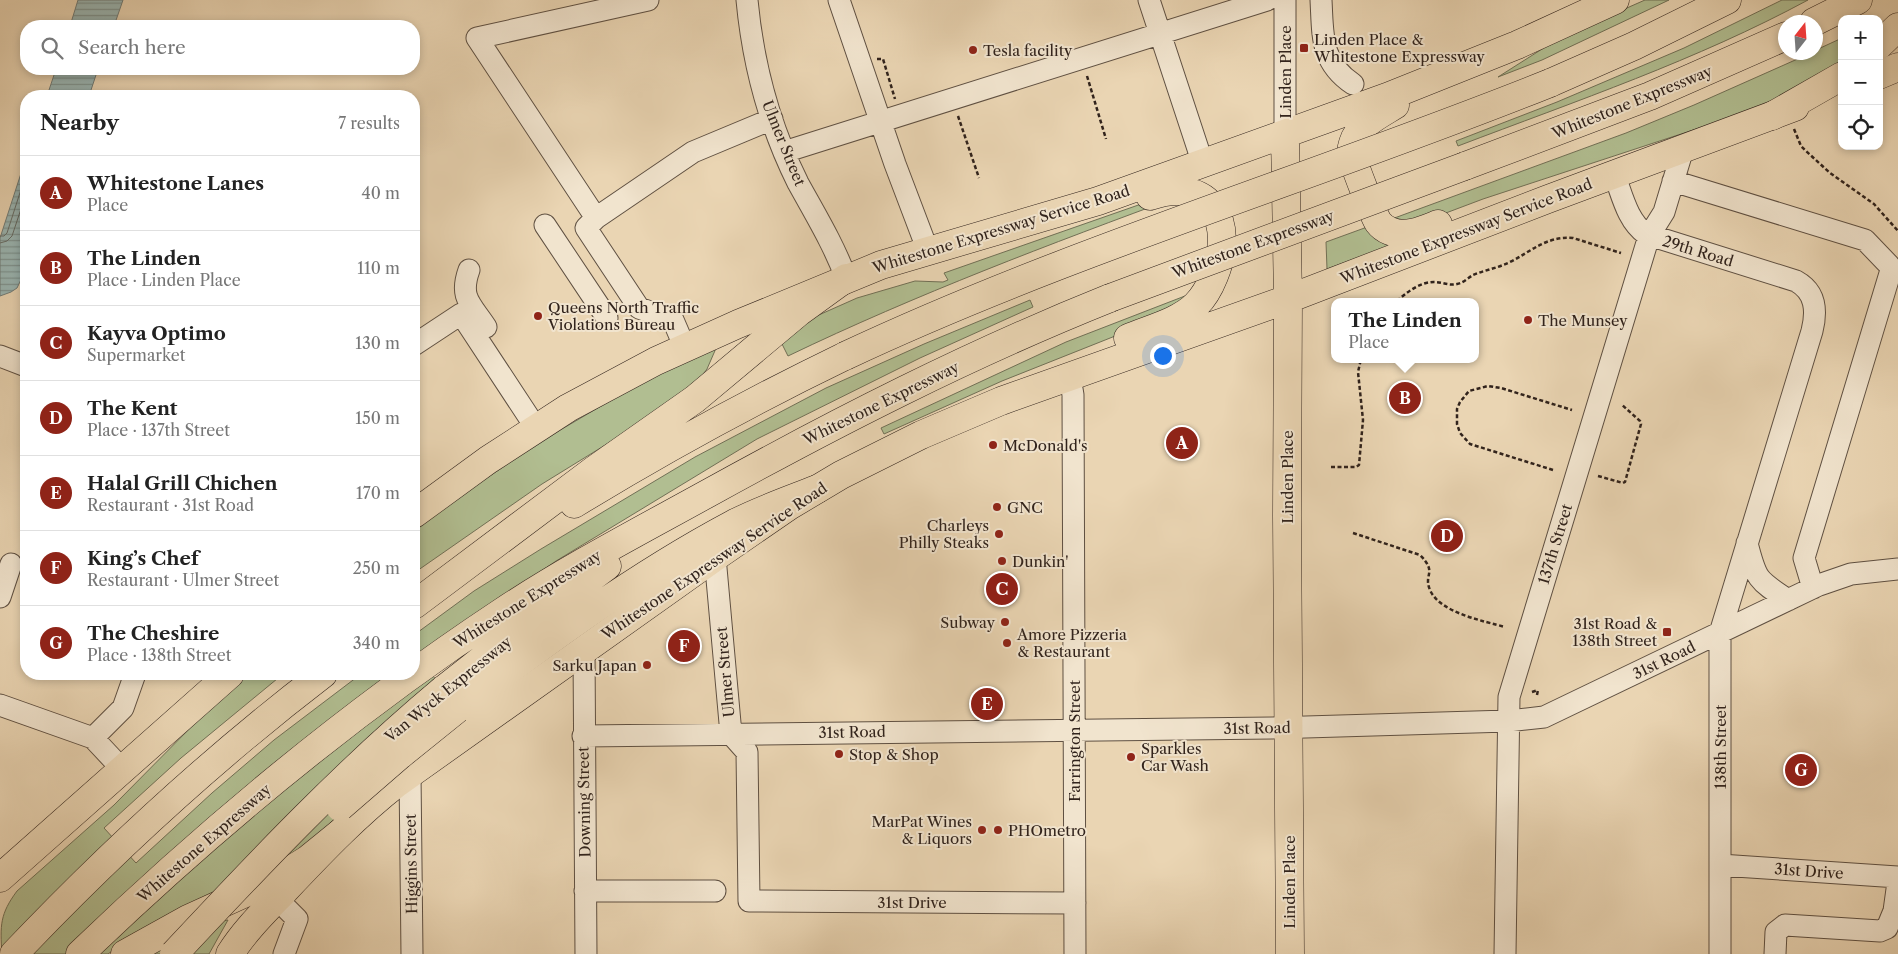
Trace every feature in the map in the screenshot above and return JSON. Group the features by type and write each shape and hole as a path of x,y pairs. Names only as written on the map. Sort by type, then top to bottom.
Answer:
{"main road":[{"name":"Whitestone Expressway Service Road","path":"426,497 542,424 616,382 685,348 846,278 928,251 1098,201 1203,164 1440,77 1543,34 1615,0"},
{"path":"420,601 650,459 761,398 845,356 915,324 1019,281 1550,83 1634,46 1726,0"},
{"path":"1823,18 1858,0"},
{"path":"1883,41 1898,27"},
{"name":"Whitestone Expressway","path":"420,670 506,610 568,571 838,423 929,378 1110,298 1650,96 1778,40"},
{"path":"1883,73 1898,67"},
{"path":"1440,77 1369,122 1359,131 1353,142 1353,159 1375,216 1380,224 1392,232 1409,234 1474,212 1548,199"},
{"path":"1782,122 1838,79"},
{"name":"Whitestone Expressway Service Road","path":"230,954 252,925 277,898 371,804 410,774 715,557 817,489 864,463 941,426 1001,401 1288,299 1682,148 1782,122 1838,91"},
{"name":"Linden Place","path":"1285,134 1288,299 1287,516 1290,954"},
{"path":"420,600 594,470 695,399 799,312 846,278 877,281 895,278 988,251 1169,190 1187,191 1206,200 1213,208 1218,219 1222,236 1222,247 1216,272 1203,297 1184,314 1097,351 1084,360 1070,378"},
{"name":"Van Wyck Expressway","path":"450,700 520,630 644,539 758,466"},
{"path":"176,954 354,794 450,700 542,646 659,567 734,524 817,489"},
{"path":"0,878 223,680"},
{"path":"14,954 121,847 234,745 315,680"},
{"name":"Whitestone Expressway","path":"80,954 153,886 270,786 366,709 406,680"},
{"path":"125,954 188,919 278,878 307,860 339,834"},
{"path":"0,900 21,867 39,844"},
{"path":"224,954 252,925"}],"street":[{"path":"596,218 477,38 648,0"},
{"name":"Ulmer Street","path":"747,0 753,52 772,119 784,152 835,250 846,278"},
{"path":"839,0 880,121 928,251"},
{"path":"1149,0 1203,164"},
{"path":"784,152 1266,0"},
{"name":"Linden Place","path":"1285,0 1285,134"},
{"path":"1321,0 1323,36 1328,57 1342,76 1353,84"},
{"path":"685,348 673,320 639,308 586,228 596,218 693,152 772,119"},
{"name":"137th Street","path":"1505,954 1508,705 1649,236 1662,217 1682,148"},
{"name":"29th Road","path":"1614,174 1632,219 1639,229 1649,236 1786,277 1800,283 1811,295"},
{"path":"1672,181 1865,240 1889,265 1891,270 1804,558 1813,588"},
{"path":"545,225 607,318"},
{"path":"469,270 464,286 467,297 542,424"},
{"name":"138th Street","path":"1720,954 1720,633 1812,331 1816,311 1811,295"},
{"path":"420,341 460,314 542,424"},
{"path":"0,356 20,364"},
{"name":"Farrington Street","path":"1070,378 1073,395 1075,954"},
{"path":"1747,543 1753,568 1762,583 1788,600"},
{"name":"Ulmer Street","path":"715,557 731,734 747,752 749,901"},
{"path":"0,597 11,564"},
{"name":"31st Road","path":"583,736 1289,728 1544,717 1813,588 1852,574 1898,569"},
{"name":"Downing Street","path":"584,650 583,736 586,954"},
{"path":"93,738 123,708 133,680"},
{"path":"0,705 93,738 123,770"},
{"name":"Higgins Street","path":"410,774 412,954"},
{"name":"31st Drive","path":"1720,865 1898,878"},
{"path":"1775,954 1776,932 1785,925 1880,931 1887,928 1894,911 1898,882"},
{"path":"585,891 715,891"},
{"path":"277,898 297,919 284,954"},
{"name":"31st Drive","path":"749,901 1075,903"}],"path":[{"path":"1081,58 1106,139"},
{"path":"953,98 979,178"},
{"path":"1782,122 1806,151 1830,173 1874,204 1898,231"},
{"path":"1401,298 1410,290 1422,284 1433,282 1448,285 1457,284 1473,275 1510,262 1544,241 1565,237 1572,238 1621,252"},
{"path":"1330,467 1356,467 1359,465 1362,420 1358,372 1360,363"},
{"path":"1553,470 1470,444 1460,433 1457,424 1457,409 1469,391 1488,386 1501,388 1572,410"},
{"path":"1598,476 1625,482 1641,424 1621,404"},
{"path":"1353,533 1420,555 1430,567 1428,585 1430,591 1440,602 1456,612 1505,627"},
{"path":"1532,692 1538,690 1537,695"}],"green space":[{"path":"1645,0 1669,0 1542,60 1498,77 1561,37"},
{"path":"1782,0 1808,0 1766,22 1680,61 1458,146 1456,141 1557,102 1684,48"},
{"path":"1838,40 1838,71 1745,113 1483,199 1422,222 1389,220 1626,133 1795,60 1823,60 1823,47"},
{"path":"1167,195 1183,195 1034,251 935,291 788,356 780,340 812,318 857,298 915,281 943,282 948,280 944,273"},
{"path":"1370,226 1392,245 1327,269 1326,242"},
{"path":"1203,289 1168,315 1002,381 884,434 881,428 1066,342"},
{"path":"1030,300 1033,307 920,358 757,439 556,561 420,654 420,631 474,591 541,549 695,457 826,388 924,344"},
{"path":"717,346 707,369 688,394 542,484 420,569 420,527 454,499 562,429 647,379"},
{"path":"420,658 462,716 316,842 122,944 108,954 2,954 2,920 7,906 17,891 114,805 206,712 241,680 276,680 181,758 104,828 136,863 212,793 274,740 353,680 420,680"},
{"path":"228,920 209,954 142,954 195,926"}],"water":[{"path":"78,0 123,0 116,20 72,20"},
{"path":"54,75 96,75 91,90 49,90"},
{"path":"20,176 20,282 17,288 0,296 0,238"}],"place":[{"name":"Linden Place & Whitestone Expressway","path":"1304,48"},
{"name":"Tesla facility","path":"973,50"},
{"name":"Queens North Traffic Violations Bureau","path":"538,316"},
{"name":"The Munsey","path":"1528,320"},
{"name":"The Linden","path":"1405,398"},
{"name":"Whitestone Lanes","path":"1182,443"},
{"name":"McDonald's","path":"993,445"},
{"name":"GNC","path":"997,507"},
{"name":"Charleys Philly Steaks","path":"999,534"},
{"name":"The Kent","path":"1447,536"},
{"name":"Dunkin'","path":"1002,561"},
{"name":"Kayva Optimo","path":"1002,589"},
{"name":"Subway","path":"1005,622"},
{"name":"31st Road & 138th Street","path":"1667,632"},
{"name":"Amore Pizzeria & Restaurant","path":"1007,643"},
{"name":"King’s Chef","path":"684,646"},
{"name":"Sarku Japan","path":"647,665"},
{"name":"Halal Grill Chichen","path":"987,704"},
{"name":"Stop & Shop","path":"839,754"},
{"name":"Sparkles Car Wash","path":"1131,757"},
{"name":"The Cheshire","path":"1801,770"},
{"name":"MarPat Wines & Liquors","path":"982,830"},
{"name":"PHOmetro","path":"998,830"}]}
